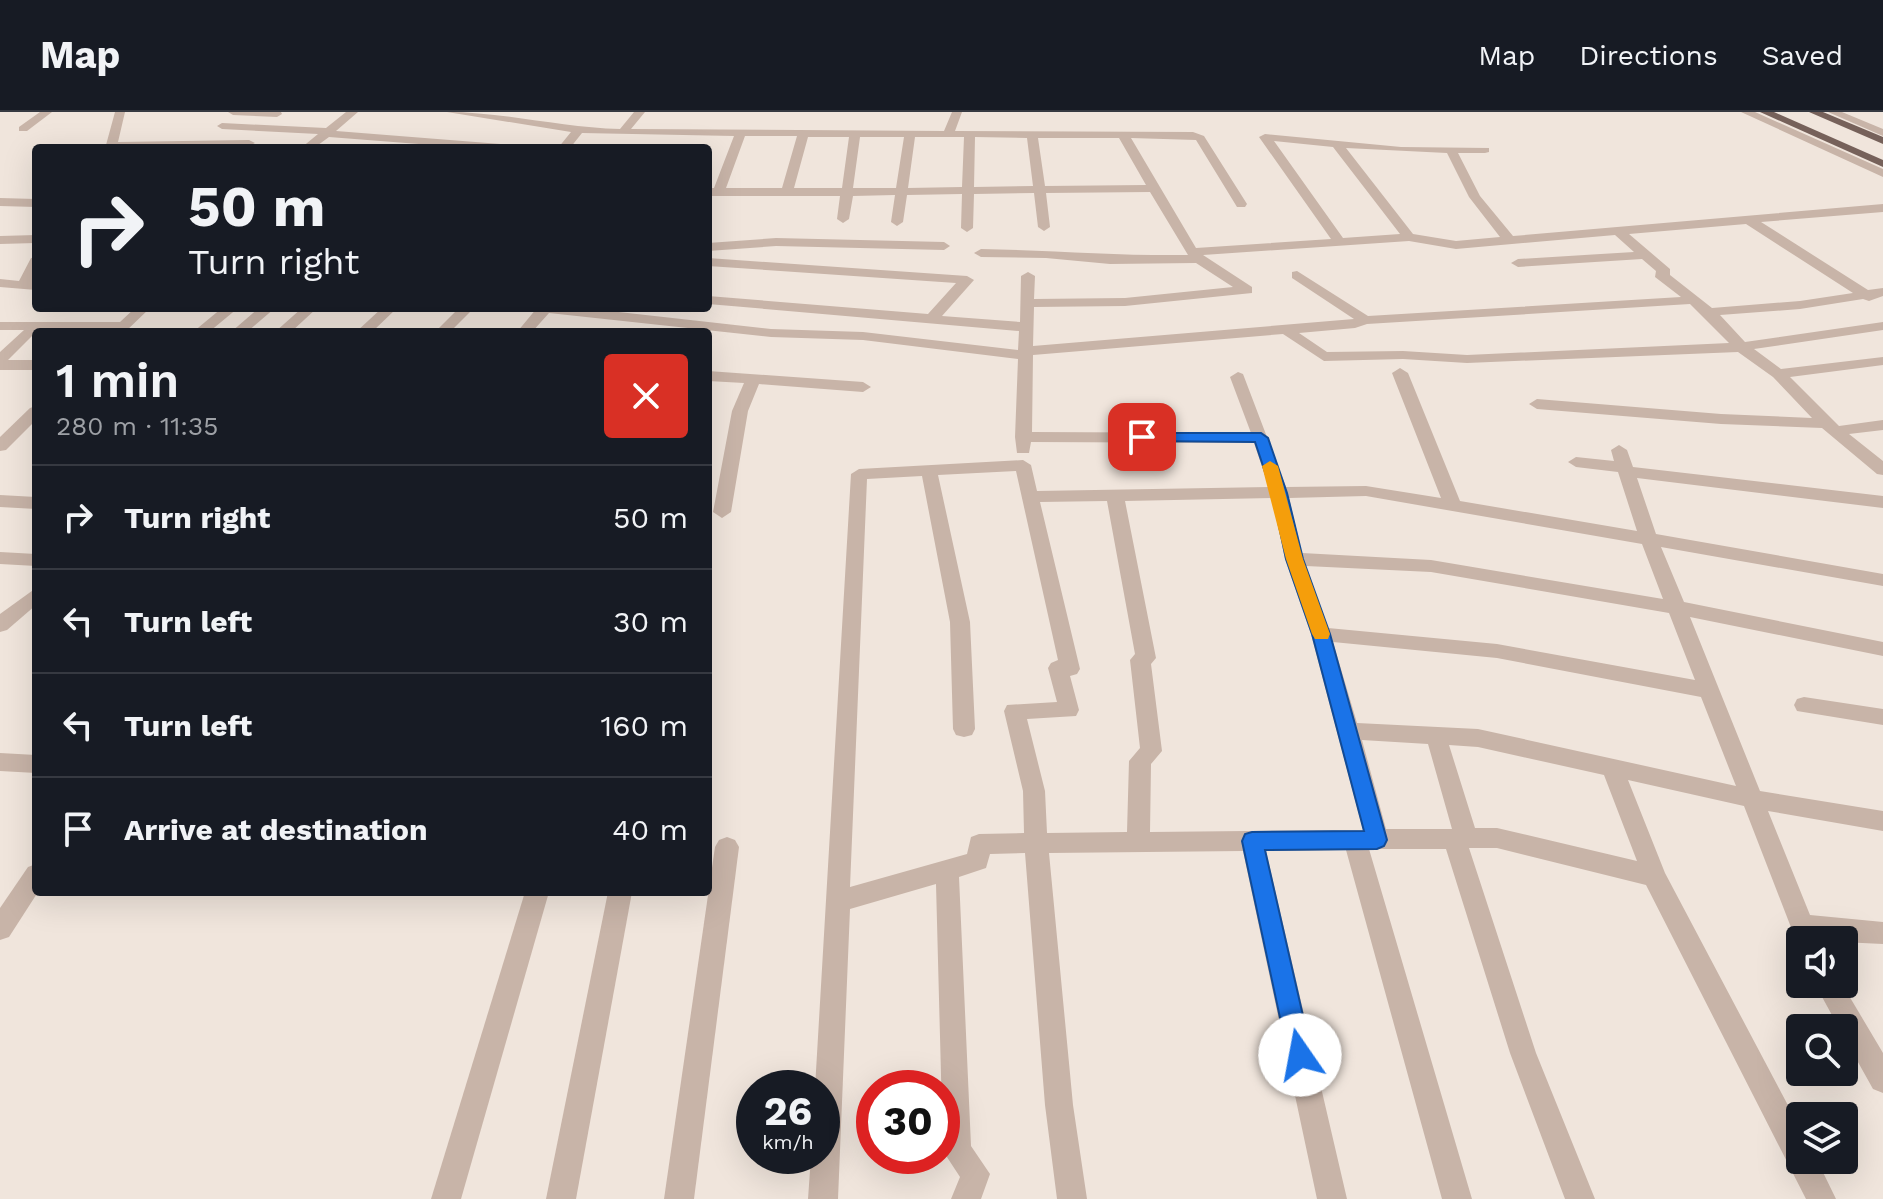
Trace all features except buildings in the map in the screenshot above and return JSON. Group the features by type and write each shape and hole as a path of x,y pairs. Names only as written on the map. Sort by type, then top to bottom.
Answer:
{"main road":[{"path":"1765,112 1883,164"},
{"path":"1814,112 1867,134"}],"street":[{"path":"23,129 47,112"},
{"path":"113,144 120,112"},
{"path":"233,112 277,114"},
{"path":"312,144 353,112"},
{"path":"452,112 495,136"},
{"path":"623,132 640,112"},
{"path":"948,134 957,112"},
{"path":"1746,112 1883,173"},
{"path":"1833,112 1882,134"},
{"path":"222,126 328,132 416,144 579,129 658,133 1193,135 1200,138 1241,204"},
{"path":"248,144 263,128"},
{"path":"567,144 579,129"},
{"path":"651,144 658,133"},
{"path":"741,133 714,192 1154,188"},
{"path":"787,192 803,133"},
{"path":"843,219 855,134"},
{"path":"897,222 910,134"},
{"path":"967,228 970,134"},
{"path":"1867,134 1882,134"},
{"path":"1032,135 1044,227"},
{"path":"1027,303 1125,302 1247,290 1196,256 1123,135"},
{"path":"1340,242 1265,137 1339,147 1485,150"},
{"path":"1339,147 1409,237"},
{"path":"1451,151 1475,197 1510,241"},
{"path":"0,202 32,203"},
{"path":"981,253 1046,254 1110,260 1196,256 1409,237 1456,245 1883,208"},
{"path":"1749,220 1883,305"},
{"path":"1618,231 1665,272 1660,274 1709,312 1741,347 1778,374 1831,427 1883,470"},
{"path":"0,240 32,239"},
{"path":"712,247 776,242 944,246"},
{"path":"1518,263 1645,255"},
{"path":"712,262 967,280 933,317"},
{"path":"1297,275 1365,320"},
{"path":"1028,276 1023,465 1070,669 1058,668 1069,710 1014,711 1034,791 1059,1105 1072,1199"},
{"path":"1845,283 1883,281"},
{"path":"0,283 30,286"},
{"path":"1709,312 1800,305 1883,292"},
{"path":"712,300 1026,327"},
{"path":"581,312 771,333 863,336 1025,353 1355,324 1365,320 1694,300"},
{"path":"121,328 139,312"},
{"path":"205,328 226,312"},
{"path":"243,328 263,312"},
{"path":"287,328 305,312"},
{"path":"368,328 386,312"},
{"path":"446,328 463,312"},
{"path":"528,328 542,312"},
{"path":"0,326 92,328"},
{"path":"1286,330 1324,357 1334,359 1403,355 1467,359 1741,347 1883,326"},
{"path":"0,362 32,331"},
{"path":"1778,374 1883,361"},
{"path":"0,362 32,365"},
{"path":"1400,373 1453,506"},
{"path":"712,376 863,387"},
{"path":"1238,377 1279,493 1294,559 1321,634 1349,731 1366,840 1457,1199"},
{"path":"722,512 740,411 753,379"},
{"path":"1537,404 1831,427 1883,425"},
{"path":"0,446 32,415"},
{"path":"1023,437 1261,438"},
{"path":"1576,462 1623,463 1883,502"},
{"path":"1623,463 1649,539 1803,926"},
{"path":"823,1199 859,474 1023,465"},
{"path":"929,470 960,622 964,729"},
{"path":"1030,497 1366,491 1882,580"},
{"path":"1115,496 1146,658 1140,660 1151,751 1140,761 1138,842"},
{"path":"0,501 32,503"},
{"path":"0,558 32,560"},
{"path":"1294,559 1431,566 1677,608 1883,649"},
{"path":"0,625 32,598"},
{"path":"1321,634 1497,651 1709,691"},
{"path":"1804,705 1883,717"},
{"path":"1349,731 1478,738 1753,799 1883,821"},
{"path":"1436,736 1460,838 1523,1053 1580,1199"},
{"path":"4,769 32,765"},
{"path":"1612,768 1654,876 1786,1128"},
{"path":"838,902 978,861 979,844 1497,838 1654,876"},
{"path":"1252,841 1332,1199"},
{"path":"679,1199 727,847"},
{"path":"947,870 957,1151 976,1174 966,1199"},
{"path":"0,929 32,880"},
{"path":"446,1199 536,896"},
{"path":"561,1199 619,896"},
{"path":"1858,933 1883,933"},
{"path":"1838,998 1875,1050 1883,1079"},
{"path":"1809,1174 1821,1199"}],"slow traffic":[{"path":"1270,466 1294,559 1321,634"}],"route":[{"path":"1142,437 1261,438 1279,493 1294,559 1321,634 1363,785 1377,840 1252,841 1300,1055"}]}
